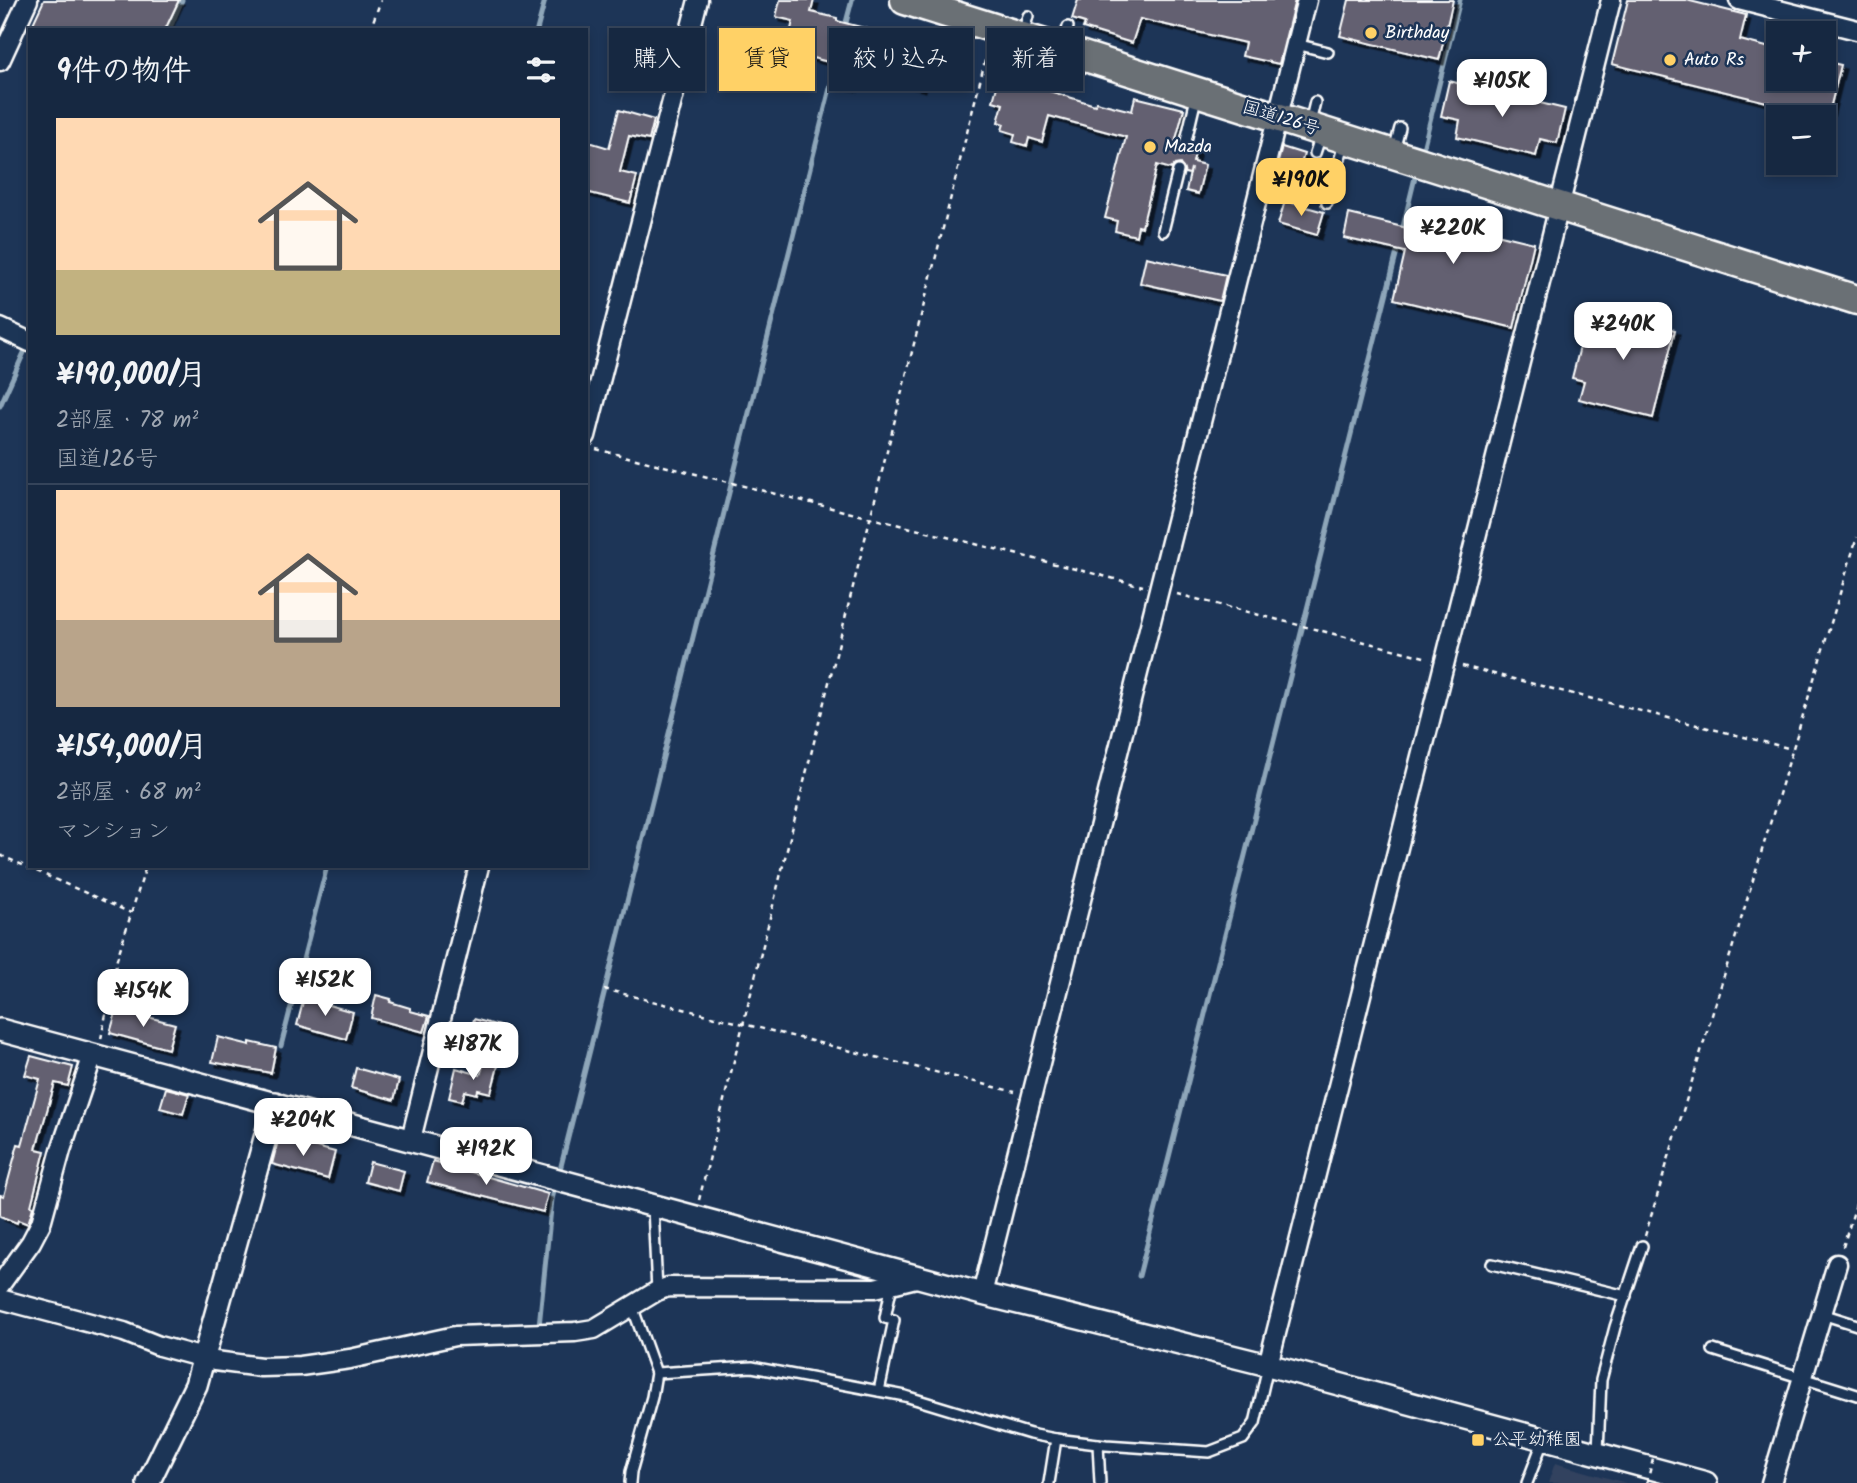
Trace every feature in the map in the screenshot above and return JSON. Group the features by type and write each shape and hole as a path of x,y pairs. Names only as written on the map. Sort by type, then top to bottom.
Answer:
{"highway":[{"name":"国道126号","path":"905,0 993,28 1032,28"},
{"name":"国道126号","path":"1083,45 1198,93 1321,131 1397,141 1559,205 1857,300"}],"street":[{"path":"0,61 28,0"},
{"path":"588,428 698,0"},
{"path":"982,1294 1307,0"},
{"path":"1268,1365 1611,0"},
{"path":"1739,0 1857,30"},
{"path":"0,328 28,341"},
{"path":"411,1139 479,868"},
{"path":"0,1030 982,1294 1268,1365 1706,1483"},
{"path":"0,1285 31,1242 41,1223 61,1150 95,1055"},
{"path":"148,1483 196,1385 275,1103"},
{"path":"1771,1483 1838,1264"},
{"path":"0,1298 124,1332 159,1346 203,1358 261,1367 300,1366 350,1359 455,1336 594,1329 667,1287 875,1289 920,1277"}],"lane":[{"path":"1296,44 1328,52"},
{"path":"1185,145 1198,93"},
{"path":"1321,131 1328,202"},
{"path":"1163,231 1178,171"},
{"path":"653,1205 657,1291"},
{"path":"1598,1454 1601,1380 1642,1246"},
{"path":"1492,1264 1626,1296"},
{"path":"879,1391 894,1320 885,1318 892,1284"},
{"path":"630,1483 653,1397 656,1373 632,1306"},
{"path":"1822,1314 1857,1325"},
{"path":"1713,1350 1857,1395"},
{"path":"656,1373 752,1367 905,1396 1030,1434 1098,1444 1209,1452 1244,1439 1255,1423 1268,1365"},
{"path":"1049,1483 1056,1438"},
{"path":"1527,1483 1544,1439"},
{"path":"1098,1444 1100,1483"}],"path":[{"path":"371,28 382,0"},
{"path":"695,1216 987,52"},
{"path":"588,447 1792,749"},
{"path":"1642,1246 1857,537"},
{"path":"0,855 28,867"},
{"path":"30,868 132,913"},
{"path":"95,1055 117,959 145,868"},
{"path":"604,989 1031,1096"},
{"path":"1838,1264 1857,1201"},
{"path":"1647,1483 1653,1458"}],"shaded area":[{"path":"1555,1463 1626,1483 1548,1483"}],"building":[{"path":"44,0 179,0 166,28 31,28"},
{"path":"780,0 814,0 811,12 864,28 829,28 829,62 815,59 815,28 791,28 793,21 776,17"},
{"path":"1078,0 1295,0 1279,64 1242,56 1245,43 1140,19 1132,43 1083,28 1085,23 1072,19"},
{"path":"1349,0 1453,0 1439,60 1340,36"},
{"path":"1628,0 1686,0 1746,15 1740,40 1766,47 1766,91 1834,91 1831,105 1779,105 1612,64"},
{"path":"1836,64 1841,65 1836,85"},
{"path":"1449,81 1565,109 1557,143 1540,139 1536,156 1457,137 1460,120 1441,116"},
{"path":"996,91 1049,91 1095,105 1096,102 1132,111 1135,97 1184,109 1175,143 1183,152 1192,147 1196,148 1193,162 1205,165 1198,194 1186,191 1190,174 1185,173 1180,164 1171,169 1157,165 1142,227 1138,226 1136,236 1115,231 1117,221 1105,218 1126,137 1049,116 1042,142 1029,138 1027,146 1013,142 1015,134 1002,130 1004,124 998,122 1003,104 993,101"},
{"path":"619,110 654,120 649,140 629,136 620,172 637,176 630,203 588,192 588,142 609,148"},
{"path":"1282,147 1304,154 1294,187 1273,181"},
{"path":"1285,201 1324,212 1317,235 1278,224"},
{"path":"1349,214 1411,229 1414,214 1534,243 1514,328 1394,299 1405,252 1344,238"},
{"path":"1146,257 1226,275 1220,301 1140,283"},
{"path":"1590,308 1675,330 1653,418 1579,399 1584,381 1572,378"},
{"path":"376,995 391,999 390,1002 410,1008 410,1011 429,1016 424,1032 371,1018"},
{"path":"304,998 353,1012 346,1039 297,1025"},
{"path":"117,1009 175,1024 168,1049 110,1033"},
{"path":"474,1019 499,1026 493,1047 468,1040"},
{"path":"218,1037 276,1048 271,1073 212,1062"},
{"path":"31,1056 73,1067 68,1086 55,1083 36,1149 45,1151 28,1224 0,1216 0,1195 4,1196 18,1144 22,1145 40,1079 25,1075"},
{"path":"484,1063 498,1066 491,1093 465,1091 462,1101 449,1098 456,1068 480,1075"},
{"path":"356,1068 399,1080 394,1100 351,1088"},
{"path":"166,1088 189,1094 183,1114 160,1108"},
{"path":"279,1137 335,1152 328,1179 272,1164"},
{"path":"433,1161 548,1194 543,1212 427,1182"},
{"path":"370,1162 404,1171 399,1191 365,1182"}],"waterway":[{"path":"170,28 182,0"},
{"path":"538,28 545,0"},
{"path":"845,28 852,0"},
{"path":"1422,153 1460,0"},
{"path":"559,1174 829,91"},
{"path":"1402,231 1417,169"},
{"path":"1139,1276 1399,244"},
{"path":"0,406 27,346"},
{"path":"281,1046 326,868"},
{"path":"539,1326 552,1199 556,1184"}],"place":[{"name":"Birthday","path":"1371,33"},
{"name":"Auto Rs","path":"1670,60"},
{"name":"Mazda","path":"1150,147"},
{"name":"公平幼稚園","path":"1478,1440"}]}
